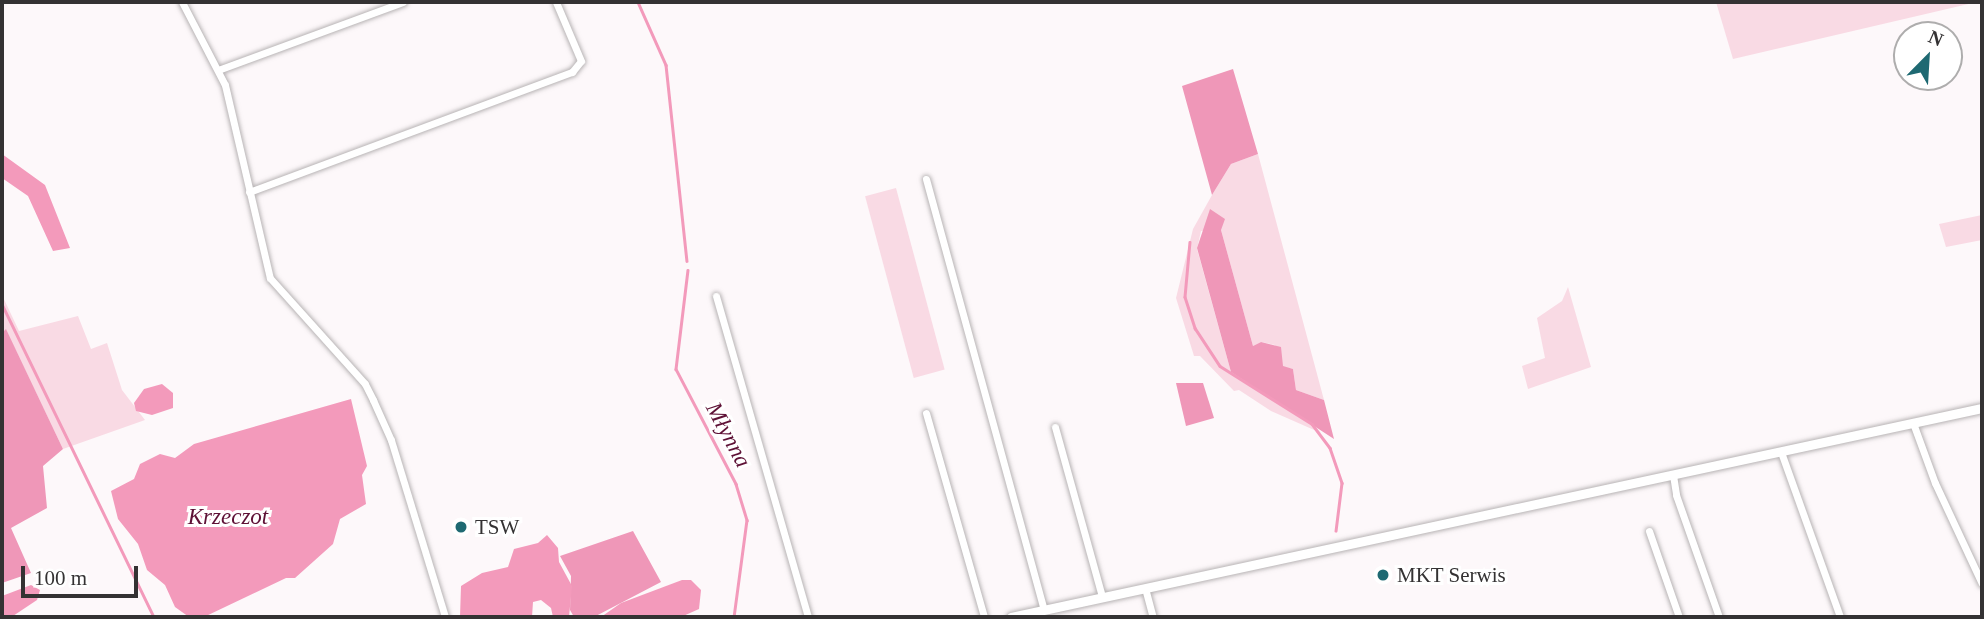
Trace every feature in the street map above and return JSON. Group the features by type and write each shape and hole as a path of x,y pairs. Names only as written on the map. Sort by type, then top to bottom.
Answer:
{"street":[{"path":"182,2 219,70 232,107 270,278 365,384 383,420 445,617"},
{"path":"219,70 403,2"},
{"path":"249,192 572,72 581,61 555,2"},
{"path":"926,179 1044,610"},
{"path":"716,296 808,617"},
{"path":"1011,617 1982,408"},
{"path":"926,413 984,617"},
{"path":"1913,423 1935,483 1982,584"},
{"path":"1055,427 1102,597"},
{"path":"1781,452 1840,617"},
{"path":"1673,475 1676,495 1719,617"},
{"path":"1649,531 1679,617"},
{"path":"1146,588 1153,617"}],"shaded area":[{"path":"1716,2 1977,2 1893,21 1733,59"},
{"path":"1233,69 1258,154 1231,164 1212,195 1182,86"},
{"path":"1258,154 1324,400 1296,390 1293,369 1283,367 1275,345 1261,342 1253,346 1221,230 1201,231 1197,249 1231,372 1313,423 1321,433 1271,411 1239,390 1234,391 1200,356 1194,356 1176,298 1193,229 1212,195 1231,164"},
{"path":"896,188 945,370 914,378 865,196"},
{"path":"1210,209 1225,219 1221,230 1253,346 1261,342 1281,347 1283,366 1293,369 1296,390 1324,400 1334,439 1231,372 1197,248"},
{"path":"1982,215 1982,240 1946,247 1939,224"},
{"path":"1568,287 1591,367 1528,389 1522,366 1545,358 1537,318 1562,301"},
{"path":"2,295 19,331 78,316 91,349 107,343 122,390 145,420 63,449 6,330 2,333"},
{"path":"6,329 63,449 43,466 47,508 11,528 31,573 2,583 2,333"},
{"path":"1176,383 1203,383 1214,418 1186,426"},
{"path":"633,531 661,582 594,617 574,617 570,610 571,576 560,556"}],"water":[{"path":"2,154 45,185 70,248 53,251 28,196 2,178"},
{"path":"162,384 173,393 173,408 152,415 136,411 134,403 144,389"},
{"name":"Krzeczot","path":"351,399 367,466 362,475 366,504 340,519 333,544 295,578 286,578 204,617 189,617 175,607 165,585 147,570 138,544 118,519 111,491 134,479 140,464 160,454 175,458 194,444"},
{"path":"547,535 558,548 559,562 572,586 569,617 553,617 551,608 541,600 533,602 532,617 460,617 461,586 482,573 508,567 514,549 538,543"},
{"path":"682,580 691,580 701,590 699,609 681,617 601,617 621,603"},
{"path":"31,585 40,590 37,600 13,616 2,617 2,596"}],"waterway":[{"name":"Młynna","path":"638,2 666,65 687,261"},
{"path":"1190,242 1185,297 1195,328 1220,366 1312,424 1330,448 1342,483 1336,531"},
{"name":"Młynna","path":"688,270 676,369 736,484 747,520 734,617"},
{"path":"2,304 154,617"}],"place":[{"name":"TSW","path":"461,527"},
{"name":"MKT Serwis","path":"1383,575"}]}
